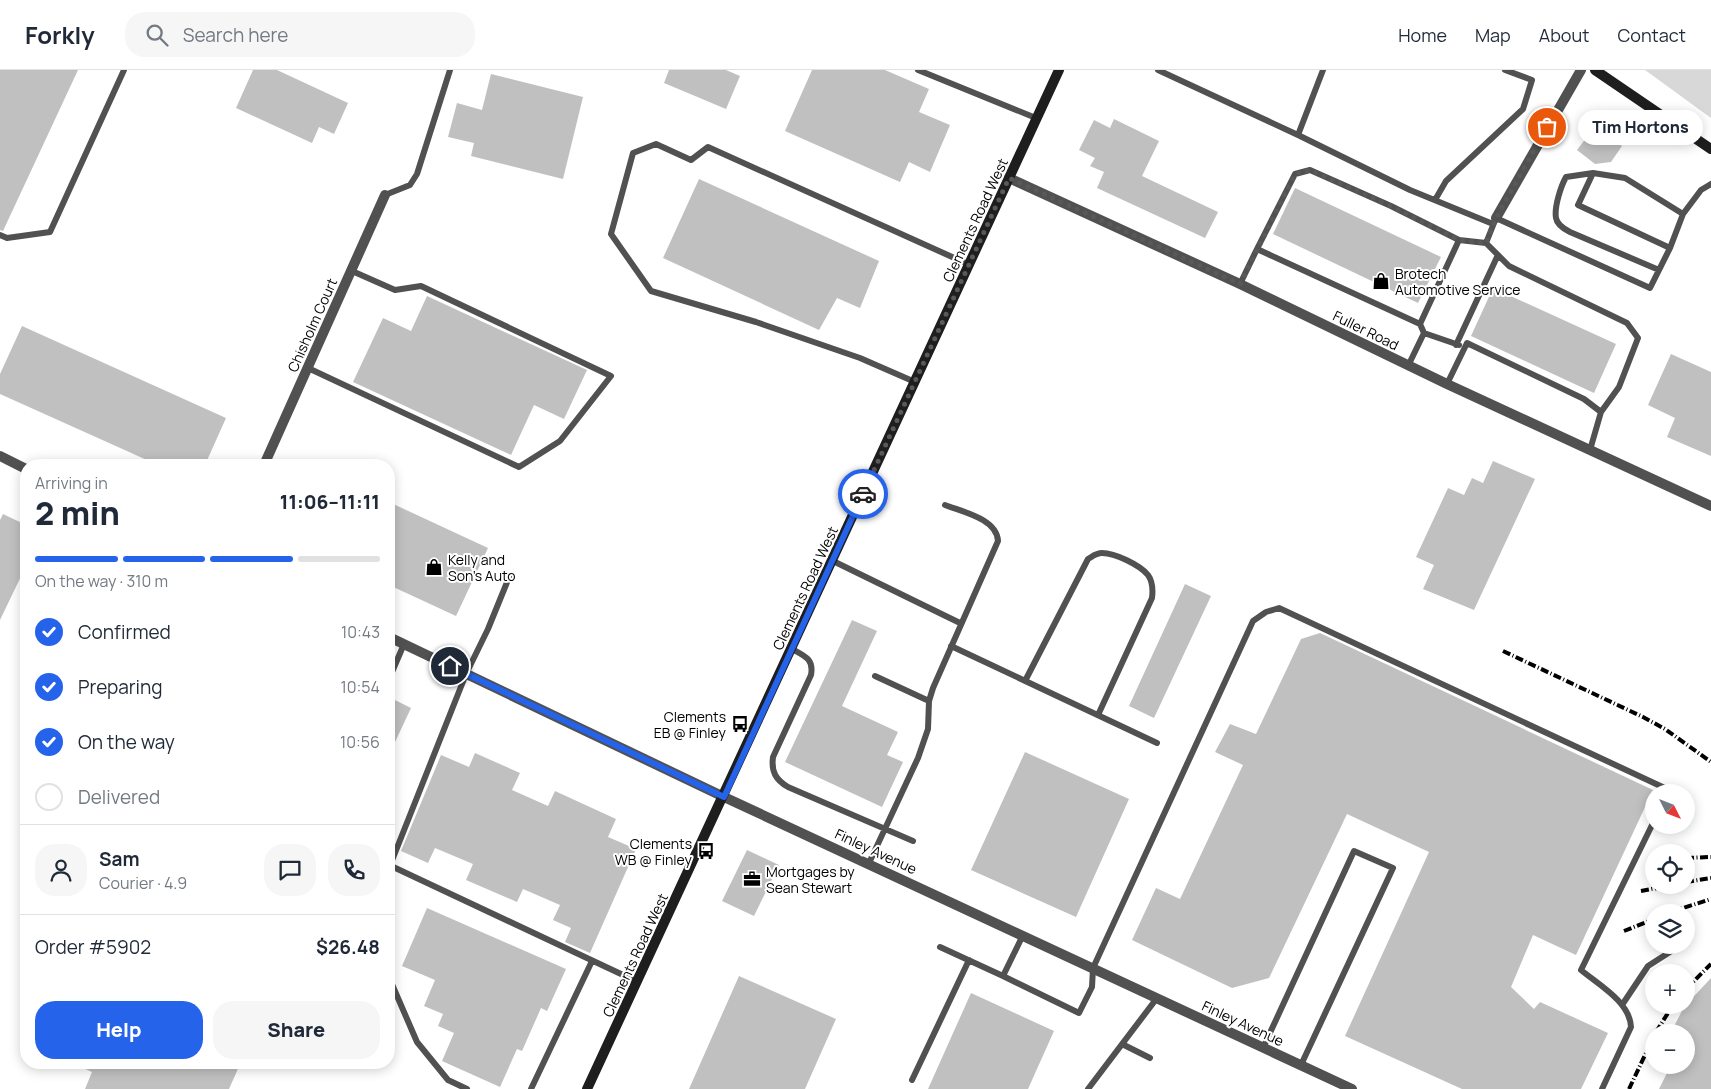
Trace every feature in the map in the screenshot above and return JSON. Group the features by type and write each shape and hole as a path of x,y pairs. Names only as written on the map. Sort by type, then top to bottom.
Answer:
{"street":[{"name":"Clements Road West","path":"587,1089 724,797 1059,70"},
{"path":"1495,221 1581,70"},
{"path":"1595,70 1711,149"},
{"name":"Fuller Road","path":"1009,178 1240,284 1408,366 1711,506"},
{"name":"Chisholm Court","path":"267,459 386,195"},
{"path":"0,456 20,466"},
{"name":"Finley Avenue","path":"395,640 724,797 870,863 1302,1065 1340,1086 1352,1089"}],"lane":[{"path":"0,235 7,238 50,232 124,70"},
{"path":"386,195 410,185 417,174 450,70"},
{"path":"918,70 1036,118"},
{"path":"1158,70 1298,134 1435,200 1495,221 1650,288 1670,248 1683,214 1701,190 1711,184"},
{"path":"1298,134 1322,70"},
{"path":"1435,200 1446,181 1523,109 1532,80 1505,70"},
{"path":"915,382 860,358 764,325 651,291 611,234 633,153 656,144 691,160 708,147 970,265"},
{"path":"1240,284 1295,174 1310,170 1391,206 1459,240 1486,243 1508,266 1628,323 1638,338 1619,387 1601,412 1590,450"},
{"path":"1659,270 1570,232 1558,224 1556,218 1557,208 1566,177 1592,173 1625,178 1683,214"},
{"path":"1592,173 1578,205 1670,248"},
{"path":"1486,243 1495,221"},
{"path":"1420,324 1459,240"},
{"path":"1257,249 1420,324 1424,333 1456,345 1467,343 1584,399 1601,412"},
{"path":"1456,345 1498,257"},
{"path":"308,368 520,467 560,441 611,376 421,286 395,290 352,270"},
{"path":"1408,366 1424,333"},
{"path":"1448,384 1467,343"},
{"path":"870,863 918,758 928,729 929,700 960,623 998,540 998,532 993,525 946,505"},
{"path":"1025,681 1088,559 1096,554 1105,553 1116,557 1141,569 1149,576 1153,587 1152,598 1098,715"},
{"path":"833,561 960,623"},
{"path":"395,852 466,674 488,629 510,575"},
{"path":"940,947 1079,1013 1092,987 1093,968 1253,621 1266,612 1279,608 1656,784"},
{"path":"395,666 404,644"},
{"path":"951,646 1157,743"},
{"path":"792,648 807,656 812,663 812,668 811,675 773,757 772,767 774,775 788,787 913,841"},
{"path":"875,676 929,700"},
{"path":"1602,1089 1631,1027 1631,1019 1622,1005 1581,970 1648,834"},
{"path":"1263,1048 1354,850 1393,868 1302,1065"},
{"path":"395,870 638,982"},
{"path":"1003,976 1023,935"},
{"path":"1622,1005 1648,966 1666,954"},
{"path":"912,1080 968,960"},
{"path":"531,1089 592,961"},
{"path":"395,991 417,1042 448,1080 467,1089"},
{"path":"1088,1089 1157,998"},
{"path":"1122,1044 1150,1058"}],"shaded area":[{"path":"1645,70 1711,70 1711,118"}],"building":[{"path":"0,70 78,70 3,231 0,230"},
{"path":"253,70 277,70 348,103 334,134 319,127 312,143 236,108"},
{"path":"669,70 726,70 740,76 726,109 664,83"},
{"path":"812,70 885,70 929,89 919,112 950,125 930,172 909,162 900,182 785,131"},
{"path":"491,74 583,97 563,179 471,156 474,143 448,137 457,103 482,110"},
{"path":"1114,119 1159,141 1142,176 1218,212 1205,238 1097,188 1104,172 1090,166 1095,158 1079,150 1094,120 1110,128"},
{"path":"1596,125 1622,146 1611,162 1595,164 1577,150"},
{"path":"699,179 879,261 860,308 837,298 819,330 663,258"},
{"path":"1295,188 1441,257 1418,303 1273,234"},
{"path":"1493,288 1616,344 1594,393 1471,336"},
{"path":"427,296 587,370 564,419 534,405 511,455 353,382 383,318 411,331"},
{"path":"22,326 226,418 208,459 145,459 0,394 0,374"},
{"path":"1671,354 1711,372 1711,456 1667,437 1675,418 1648,405"},
{"path":"1493,461 1535,479 1474,610 1423,589 1434,565 1416,557 1448,488 1464,495 1472,478 1483,483"},
{"name":"Kelly and Son's Auto","path":"395,505 488,548 456,616 395,588"},
{"path":"3,514 20,522 20,578 0,620 0,520"},
{"path":"1185,584 1211,596 1154,718 1129,706"},
{"path":"852,620 877,631 842,706 898,732 887,755 903,762 882,807 785,762"},
{"path":"1320,633 1645,786 1645,807 1576,955 1533,935 1511,987 1534,1009 1540,1002 1608,1033 1581,1089 1462,1089 1345,1036 1429,852 1347,814 1269,978 1232,988 1132,940 1156,888 1180,899 1243,765 1215,752 1230,724 1256,734 1301,639"},
{"path":"395,700 411,708 395,742"},
{"path":"1025,752 1129,799 1076,917 971,870"},
{"path":"475,753 520,773 512,790 548,806 555,791 616,819 608,837 636,849 590,953 565,942 571,928 553,920 560,905 523,889 517,902 466,880 473,864 435,848 428,863 401,851 441,755 469,767"},
{"path":"747,850 779,865 754,916 722,901"},
{"path":"427,908 566,969 547,1011 541,1008 522,1051 517,1049 500,1087 442,1061 454,1033 438,1026 443,1014 424,1006 435,980 402,966"},
{"path":"739,976 836,1019 805,1089 689,1089"},
{"path":"1711,978 1711,1089 1659,1089 1666,1074 1695,1074 1695,1024 1675,1024 1680,1014 1695,1014 1695,995"},
{"path":"971,993 1054,1031 1028,1089 928,1089"},
{"path":"85,1069 238,1069 229,1089 85,1089 92,1072"}],"railway":[{"path":"1503,651 1643,717 1665,729 1711,762"},
{"path":"1695,858 1711,857"},
{"path":"1695,881 1711,878"},
{"path":"1641,891 1645,890"},
{"path":"1695,904 1711,899"},
{"path":"1624,931 1645,923"},
{"path":"1695,980 1711,964"},
{"path":"1661,1024 1667,1014"},
{"path":"1629,1089 1645,1055"}],"way so far":[{"path":"863,494 1009,178 1240,284 1295,174 1310,170 1391,206 1459,240 1486,243 1496,218 1547,127"}],"place":[{"name":"Tim Hortons","path":"1547,127"},
{"name":"Brotech Automotive Service","path":"1381,281"},
{"name":"Kelly and Son's Auto","path":"434,567"},
{"name":"Clements EB @ Finley","path":"740,724"},
{"name":"Clements WB @ Finley","path":"706,851"},
{"name":"Mortgages by Sean Stewart","path":"752,879"}],"route":[{"path":"450,666 724,797 863,494"}]}
